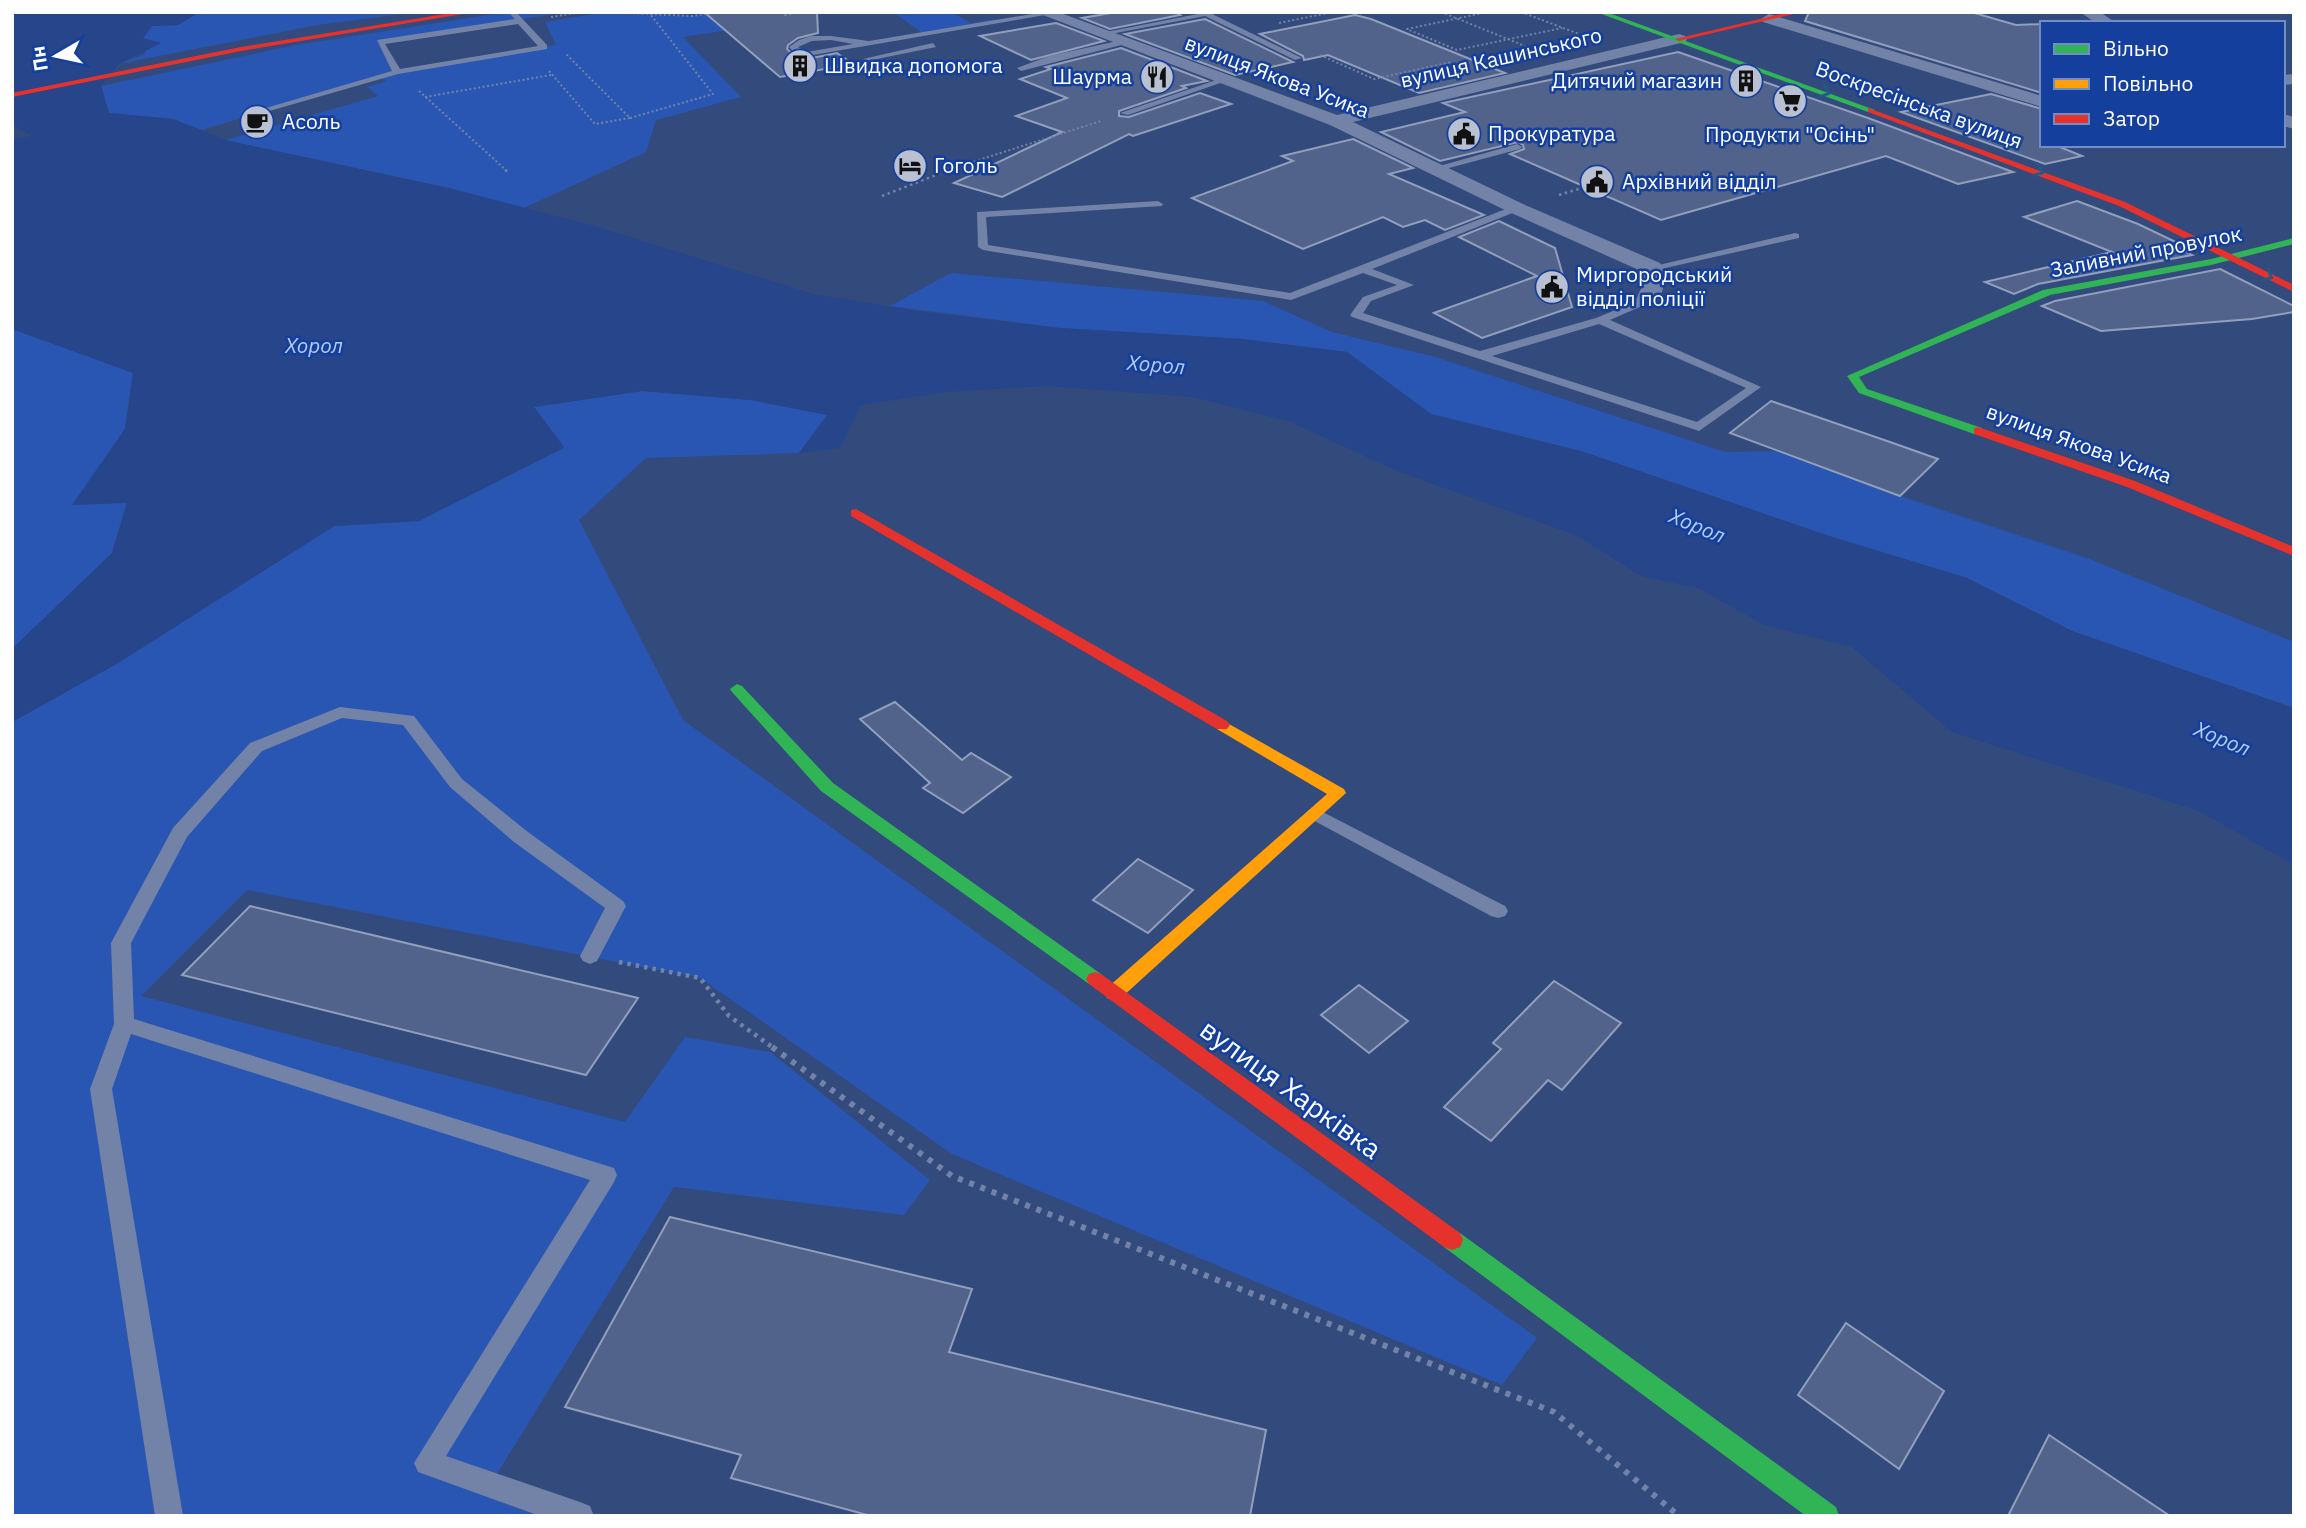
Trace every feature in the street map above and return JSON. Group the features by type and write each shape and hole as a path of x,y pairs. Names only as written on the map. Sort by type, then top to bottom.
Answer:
{"street":[{"path":"12,95 175,60 336,31 472,12"},
{"name":"Воскресінська вулиця","path":"1599,12 1679,39 2122,204 2294,289"},
{"name":"вулиця Кашинського","path":"1336,121 1799,12"},
{"path":"2088,12 2104,21"},
{"name":"вулиця Якова Усика","path":"1045,13 1336,121 1516,208 1652,268"},
{"path":"1769,19 2040,102"},
{"name":"Заливний провулок","path":"1853,376 2047,292 2232,258 2294,241"},
{"path":"1647,300 1654,284 1652,268"},
{"name":"вулиця Якова Усика","path":"1853,376 1863,391 2131,484 2294,552"},
{"path":"856,513 1338,793 1114,993"},
{"name":"вулиця Харківка","path":"737,689 827,787 1114,993 1827,1516"}],"lane":[{"path":"512,12 544,47"},
{"path":"871,44 831,37 803,41 793,47 799,53 807,54 871,44 977,26 1045,13"},
{"path":"1100,34 1206,14 1298,58"},
{"path":"987,16 1000,22"},
{"path":"397,72 380,42 520,21"},
{"path":"867,59 946,42 981,30 977,26"},
{"path":"1021,68 1122,42"},
{"path":"256,113 397,72 544,47"},
{"path":"1125,113 1225,80"},
{"path":"1434,169 1517,147"},
{"path":"1158,204 981,215 983,247 1291,297 1516,208"},
{"path":"1652,268 1795,236"},
{"path":"1363,269 1408,285 1367,299 1356,315 1699,427 1755,387 1600,320"},
{"path":"1480,355 1600,320 1647,300"},
{"path":"169,1516 101,1089 124,1024 121,943 180,833 256,747 340,712 408,720 456,783 521,836 615,906 590,956"},
{"path":"1315,814 1498,911"},
{"path":"124,1024 606,1175 428,1463 580,1516"}],"path":[{"path":"611,12 692,16 720,12"},
{"path":"781,12 785,15 803,12"},
{"path":"1275,24 1332,12"},
{"path":"1441,12 1525,47 1513,49"},
{"path":"1488,12 1407,29 1457,50 1562,28"},
{"path":"1521,12 1581,35 1570,37"},
{"path":"530,49 595,124 630,118 713,94 650,14"},
{"path":"1274,47 1292,43 1374,79 1462,60"},
{"path":"544,47 556,45 630,118"},
{"path":"397,72 509,173"},
{"path":"425,97 552,75"},
{"path":"882,196 942,172 1125,113"},
{"path":"590,956 700,978 729,1016 952,1176 1554,1412 1679,1516"}],"shaded area":[{"path":"199,12 418,12 317,25 119,64 146,53 142,39 152,26 178,25"},
{"path":"507,12 566,12 381,42 398,72 556,45 545,22 605,12 660,12 662,15 692,16 720,12 777,23 683,37 741,97 656,120 646,152 524,208 453,189 225,140 378,96 367,87 387,81 379,77 202,130 173,119 109,113 101,86 296,45"},
{"path":"893,12 951,12 971,23 994,19 1000,22 925,35"},
{"path":"951,273 1263,301 1332,332 1435,357 1725,452 1779,451 1900,496 2087,558 2294,642 2294,708 2072,631 1967,578 1829,536 1581,451 1431,414 1347,352 1243,339 1060,328 890,306"},
{"path":"12,329 133,372 125,429 73,504 127,502 112,553 12,649"},
{"path":"642,391 751,400 828,415 799,453 646,458 579,520 683,720 1537,1338 1502,1385 952,1154 700,978 247,890 141,996 625,1122 685,1037 770,1052 930,1180 904,1215 674,1187 484,1495 539,1516 12,1516 12,722 118,663 334,526 419,521 564,448 534,407"}],"water":[{"name":"Хорол","path":"12,12 200,12 178,25 152,26 143,38 161,43 119,64 101,86 109,113 173,119 225,140 453,189 598,227 813,294 917,311 1060,328 1243,339 1347,352 1431,414 1581,451 1829,536 1967,578 2072,631 2294,708 2294,865 2199,811 1952,732 1852,647 1764,625 1698,588 1641,576 1578,536 1397,471 1291,422 1193,397 1047,386 946,392 861,405 840,448 799,453 827,415 751,400 642,391 534,407 564,447 419,521 334,526 118,663 12,722 12,649 112,553 127,503 72,505 125,429 133,373 12,329 12,139 32,136 12,124"}],"building":[{"path":"704,12 817,12 818,33 798,38 788,45 787,49 796,58 807,59 837,53 853,64 780,77"},
{"path":"1117,12 1175,12 1180,15 1110,29 1082,18"},
{"path":"1809,12 1971,12 2016,25 2040,24 2040,92 1805,21"},
{"path":"1355,15 1505,73 1419,93 1328,55 1304,60 1303,56 1260,34"},
{"path":"1205,19 1293,62 1235,75 1125,34"},
{"path":"1056,23 1104,41 1031,60 980,36"},
{"path":"1121,48 1207,81 1182,86 1186,88 1119,111 1119,116 1129,117 1200,93 1231,104 1133,136 1129,134 1002,197 954,183 1062,132 1016,116 1067,98 1020,79 1051,69 1046,67"},
{"path":"1678,52 2013,172 1958,184 1886,156 1661,220 1510,154 1524,149 1518,142 1440,161 1381,132 1465,112 1443,103"},
{"path":"1991,94 2040,108 2040,147 2060,147 2082,156 2045,164 1901,112"},
{"path":"1353,139 1413,168 1389,174 1484,215 1445,230 1425,220 1403,227 1383,217 1303,249 1192,198 1293,161 1282,156"},
{"path":"2077,201 2138,224 2180,244 2173,245 2192,255 2038,284 2014,294 1985,282 2112,252 2024,217"},
{"name":"Миргородський відділ поліції","path":"1499,221 1555,248 1572,307 1482,338 1434,313 1537,276 1459,237"},
{"path":"2220,269 2294,306 2294,312 2252,319 2101,331 2042,306 2055,301"},
{"path":"1771,401 1938,459 1900,496 1730,433"},
{"path":"895,702 962,760 971,753 1011,777 963,813 923,788 930,783 860,719"},
{"path":"1138,859 1193,890 1148,933 1093,900"},
{"path":"250,906 638,998 586,1075 182,975"},
{"path":"1554,981 1621,1023 1562,1090 1548,1080 1491,1141 1444,1107 1501,1049 1493,1043"},
{"path":"1359,985 1408,1021 1369,1053 1321,1015"},
{"path":"670,1217 972,1289 949,1352 1266,1430 1250,1516 871,1516 731,1478 741,1455 565,1407"},
{"path":"1846,1323 1944,1391 1899,1469 1798,1395"},
{"path":"2049,1435 2170,1516 2008,1516"}],"traffic: fast":[{"path":"1599,12 1871,110"},
{"path":"1978,431 1863,391 1853,376 2047,292 2211,262 2294,241"},
{"path":"737,689 827,787 1095,979"},
{"path":"1452,1240 1827,1516"}],"traffic: slow":[{"path":"1114,993 1338,793 1222,725"}],"traffic: jam":[{"path":"12,95 241,49 472,12"},
{"path":"1679,39 1799,12"},
{"path":"1871,110 2122,204 2294,289"},
{"path":"1978,431 2131,484 2294,552"},
{"path":"856,513 1222,725"},
{"path":"1095,979 1452,1240"}],"place":[{"name":"Швидка допомога","path":"800,66"},
{"name":"Шаурма","path":"1157,77"},
{"name":"Дитячий магазин","path":"1746,81"},
{"name":"Продукти \"Осінь\"","path":"1790,101"},
{"name":"Асоль","path":"257,122"},
{"name":"Прокуратура","path":"1464,134"},
{"name":"Гоголь","path":"910,166"},
{"name":"Архівний відділ","path":"1597,182"},
{"name":"Миргородський відділ поліції","path":"1552,287"}]}
